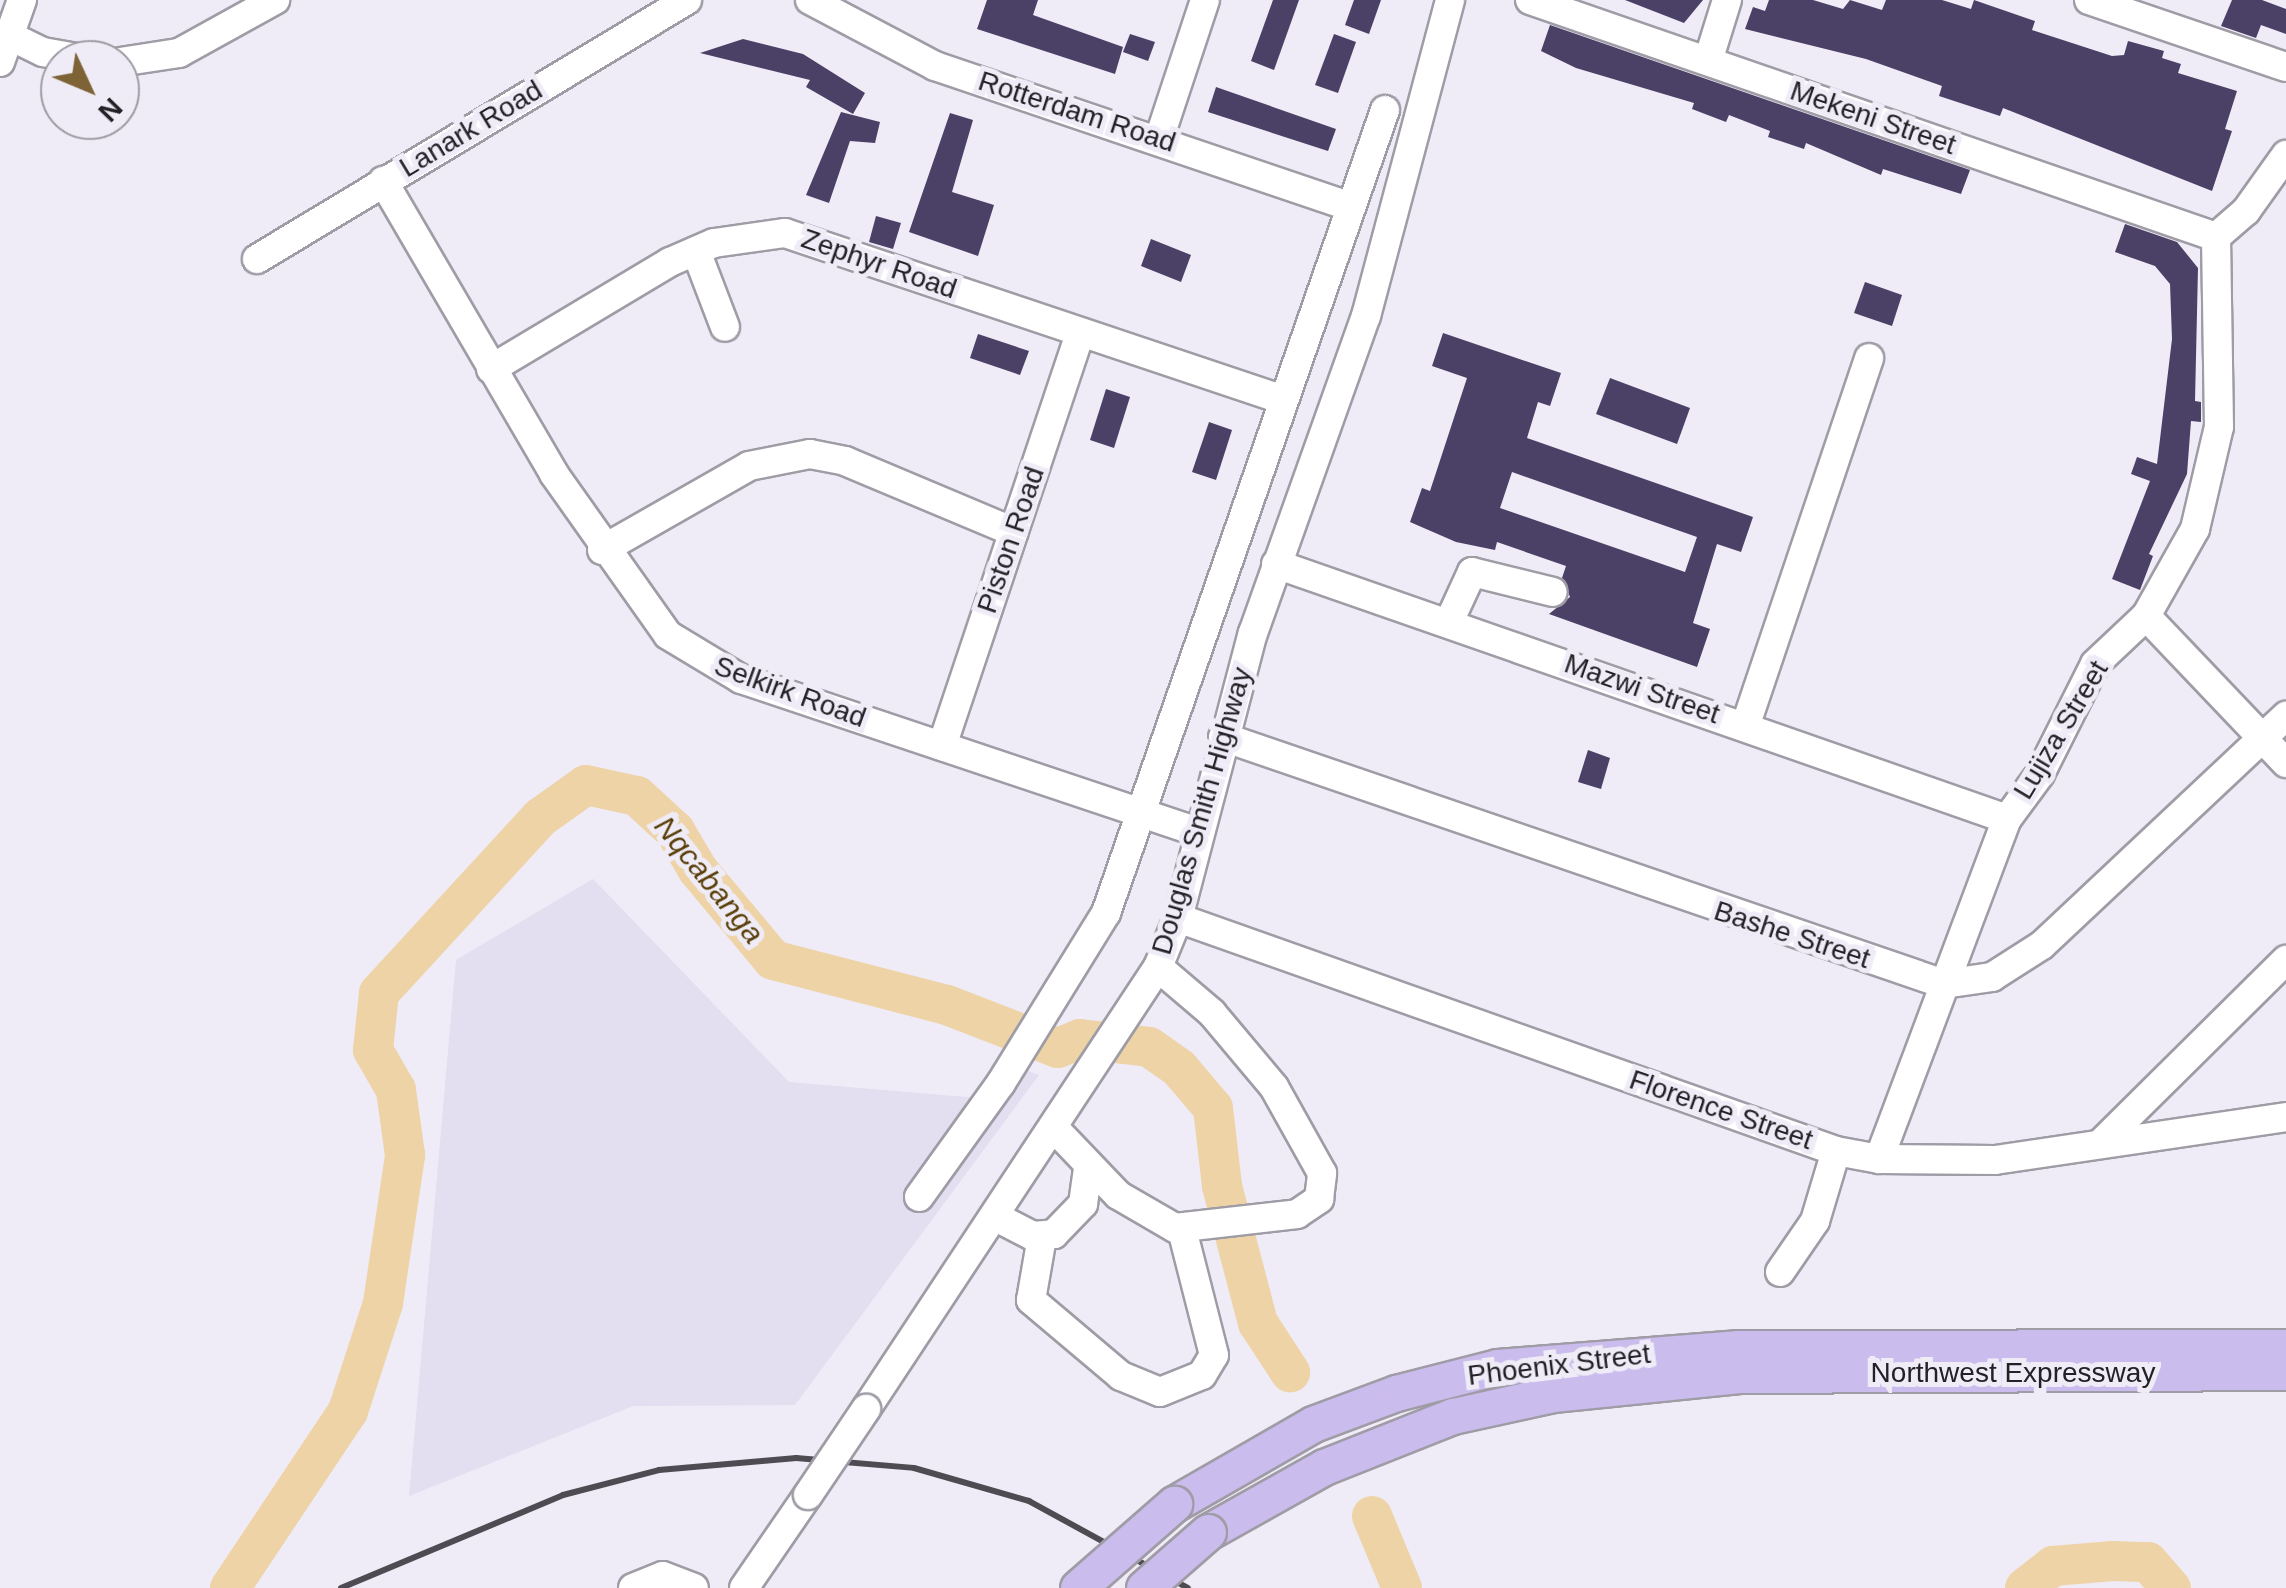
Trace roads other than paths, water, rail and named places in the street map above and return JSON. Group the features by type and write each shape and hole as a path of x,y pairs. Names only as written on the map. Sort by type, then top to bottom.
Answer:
{"main road":[{"name":"Northwest Expressway","path":"1739,1362 2286,1347"},
{"name":"Northwest Expressway","path":"1739,1362 2286,1372"},
{"name":"Phoenix Street","path":"1078,1588 1174,1504 1313,1424 1396,1392 1514,1365 1739,1362"},
{"name":"Phoenix Street","path":"1144,1588 1208,1532 1324,1467 1453,1416 1553,1394 1739,1362"}],"street":[{"path":"22,0 5,49 40,52"},
{"path":"140,59 179,53 275,0"},
{"name":"Lanark Road","path":"257,259 687,0"},
{"name":"Rotterdam Road","path":"810,0 934,66 1352,207"},
{"path":"1159,139 1205,0"},
{"name":"Douglas Smith Highway","path":"744,1588 1077,1096 1158,967 1178,918 1222,737 1276,564 1366,316 1450,0"},
{"name":"Mekeni Street","path":"1530,0 2216,237"},
{"path":"1708,60 1727,0"},
{"path":"2089,0 2286,68"},
{"path":"919,1198 1001,1083 1032,1027 1106,913 1386,110"},
{"path":"2216,237 2246,211 2286,155"},
{"name":"Selkirk Road","path":"383,181 602,550 668,635 716,668 1199,832"},
{"name":"Zephyr Road","path":"491,368 696,250 752,234 817,238 1080,334 1284,400"},
{"name":"Lujiza Street","path":"1878,1160 2007,819 2040,774 2095,664 2146,616 2195,528 2214,466 2220,388 2216,237"},
{"path":"696,250 726,328"},
{"name":"Piston Road","path":"942,746 1080,334"},
{"path":"1746,724 1869,358"},
{"path":"602,550 749,466 810,454 862,467 1014,532"},
{"name":"Mazwi Street","path":"1276,564 1746,724 2007,819"},
{"path":"1448,622 1472,572 1553,592"},
{"path":"2146,616 2286,763"},
{"name":"Bashe Street","path":"1222,737 1944,984 1992,977 2042,945 2286,716"},
{"name":"Florence Street","path":"1178,918 1836,1150 1878,1160 1958,1163 2286,1117"},
{"path":"2102,1142 2286,960"},
{"path":"1055,1129 1088,1167 1143,1213 1187,1229 1265,1220 1309,1209 1323,1187 1322,1173 1241,1044 1158,967"},
{"path":"1780,1272 1815,1221 1836,1150"},
{"path":"1088,1167 1088,1190 1076,1216 1042,1237 1030,1300 1121,1376 1160,1392 1202,1376 1214,1355 1187,1229"},
{"path":"996,1217 1042,1237"},
{"path":"633,1588 662,1576 694,1588"}],"waterway":[{"name":"Nqcabanga","path":"230,1588 348,1411 383,1303 405,1155 396,1090 373,1050 379,993 541,817 586,785 637,796 675,831 698,870 773,960 947,1005 1058,1048 1080,1039 1149,1047 1179,1068 1213,1108 1222,1186 1258,1323 1290,1372"},
{"name":"Nqcabanga","path":"1372,1516 1402,1588"},
{"name":"Nqcabanga","path":"2025,1588 2053,1566 2113,1561 2148,1562 2171,1588"}],"railway":[{"path":"341,1588 563,1495 659,1470 796,1458 914,1468 1029,1501 1188,1588"}]}
